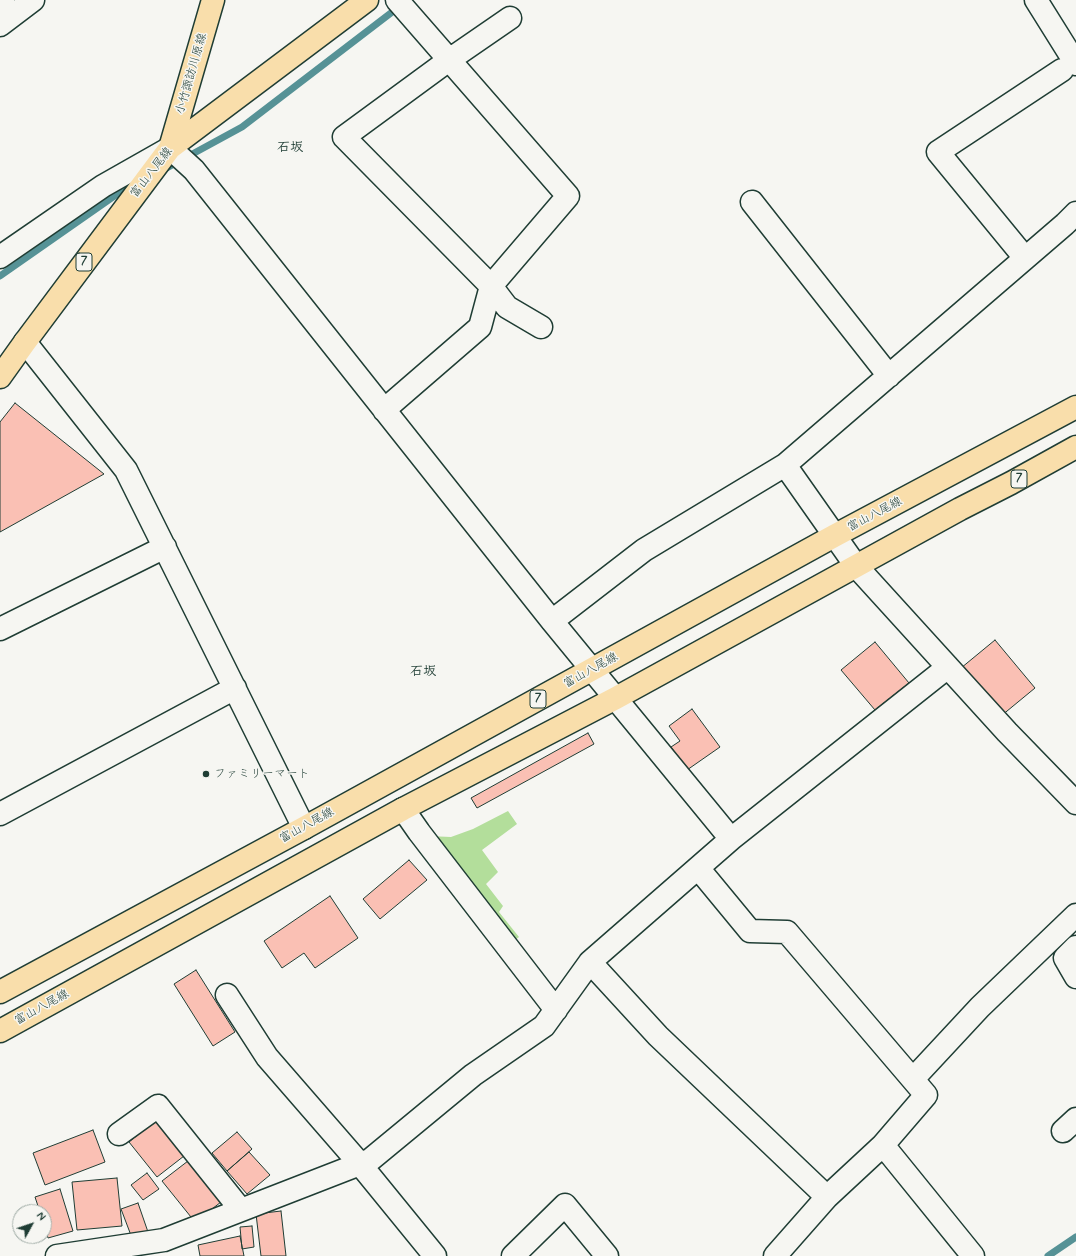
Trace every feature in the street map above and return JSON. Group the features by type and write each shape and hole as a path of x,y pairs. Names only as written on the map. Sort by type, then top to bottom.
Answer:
{"main road":[{"name":"小竹諏訪川原線","path":"170,148 213,0"},
{"name":"富山八尾線","path":"0,377 170,148 367,0"},
{"name":"富山八尾線","path":"0,992 304,828 834,536 1076,407"},
{"name":"富山八尾線","path":"0,1031 403,809 616,698 1076,447"}],"street":[{"path":"0,25 33,0"},
{"path":"384,410 480,327 491,286 568,196 397,0"},
{"path":"1025,258 938,152 1069,67 1036,0"},
{"path":"510,18 449,60 344,137 491,286 507,307 541,327"},
{"path":"0,257 103,186 170,148 194,170 552,621 731,839"},
{"path":"752,202 889,376"},
{"path":"552,621 644,550 785,465 1076,213"},
{"path":"25,342 126,470 304,828"},
{"path":"785,465 856,566 1007,732 1076,804"},
{"path":"0,629 165,547"},
{"path":"57,1256 154,1249 164,1240 370,1160 473,1075 544,1026 590,962 731,839 948,667"},
{"path":"0,814 235,688"},
{"path":"403,809 556,1010"},
{"path":"698,868 750,931 787,932 926,1095 883,1145 827,1197 775,1256"},
{"path":"913,1079 980,1007 1076,915"},
{"path":"1076,947 1065,958 1076,977"},
{"path":"590,962 658,1036 827,1197"},
{"path":"226,995 267,1057 360,1164 435,1256"},
{"path":"119,1134 158,1106 241,1210"},
{"path":"883,1145 974,1256"},
{"path":"513,1256 565,1205 607,1256"}],"green space":[{"path":"508,811 517,824 482,850 498,872 486,884 503,906 499,912 519,937 508,946 428,836 451,837 473,829"}],"building":[{"path":"15,403 104,474 0,532 0,422"},
{"path":"995,640 1035,688 1001,716 961,668"},
{"path":"875,642 909,683 875,710 841,670"},
{"path":"692,709 720,747 687,770 671,747 680,741 669,726"},
{"path":"588,733 594,744 477,808 471,798"},
{"path":"409,860 427,880 380,919 363,899"},
{"path":"330,896 358,938 315,968 304,953 282,968 264,941"},
{"path":"196,970 235,1032 213,1046 174,984"},
{"path":"156,1120 184,1156 157,1177 129,1142"},
{"path":"93,1130 105,1162 45,1185 33,1153"},
{"path":"237,1132 252,1149 227,1171 212,1153"},
{"path":"249,1152 270,1175 247,1194 227,1171"},
{"path":"188,1161 221,1202 195,1222 162,1181"},
{"path":"147,1173 159,1189 143,1200 131,1185"},
{"path":"117,1178 122,1226 77,1230 72,1182"},
{"path":"60,1189 73,1231 52,1237 52,1204 37,1204 35,1197"},
{"path":"138,1203 148,1232 132,1238 121,1209"},
{"path":"281,1211 286,1256 261,1256 256,1214"},
{"path":"252,1226 254,1247 242,1249 240,1227"},
{"path":"240,1236 244,1256 200,1256 198,1245"}],"waterway":[{"path":"163,170 242,127 400,6"},
{"path":"0,276 116,195 132,187"},
{"path":"1048,1256 1076,1237"}],"place":[{"name":"ファミリーマート","path":"206,774"}],"district":[{"name":"石坂","path":"290,148"},
{"name":"石坂","path":"423,672"}]}
